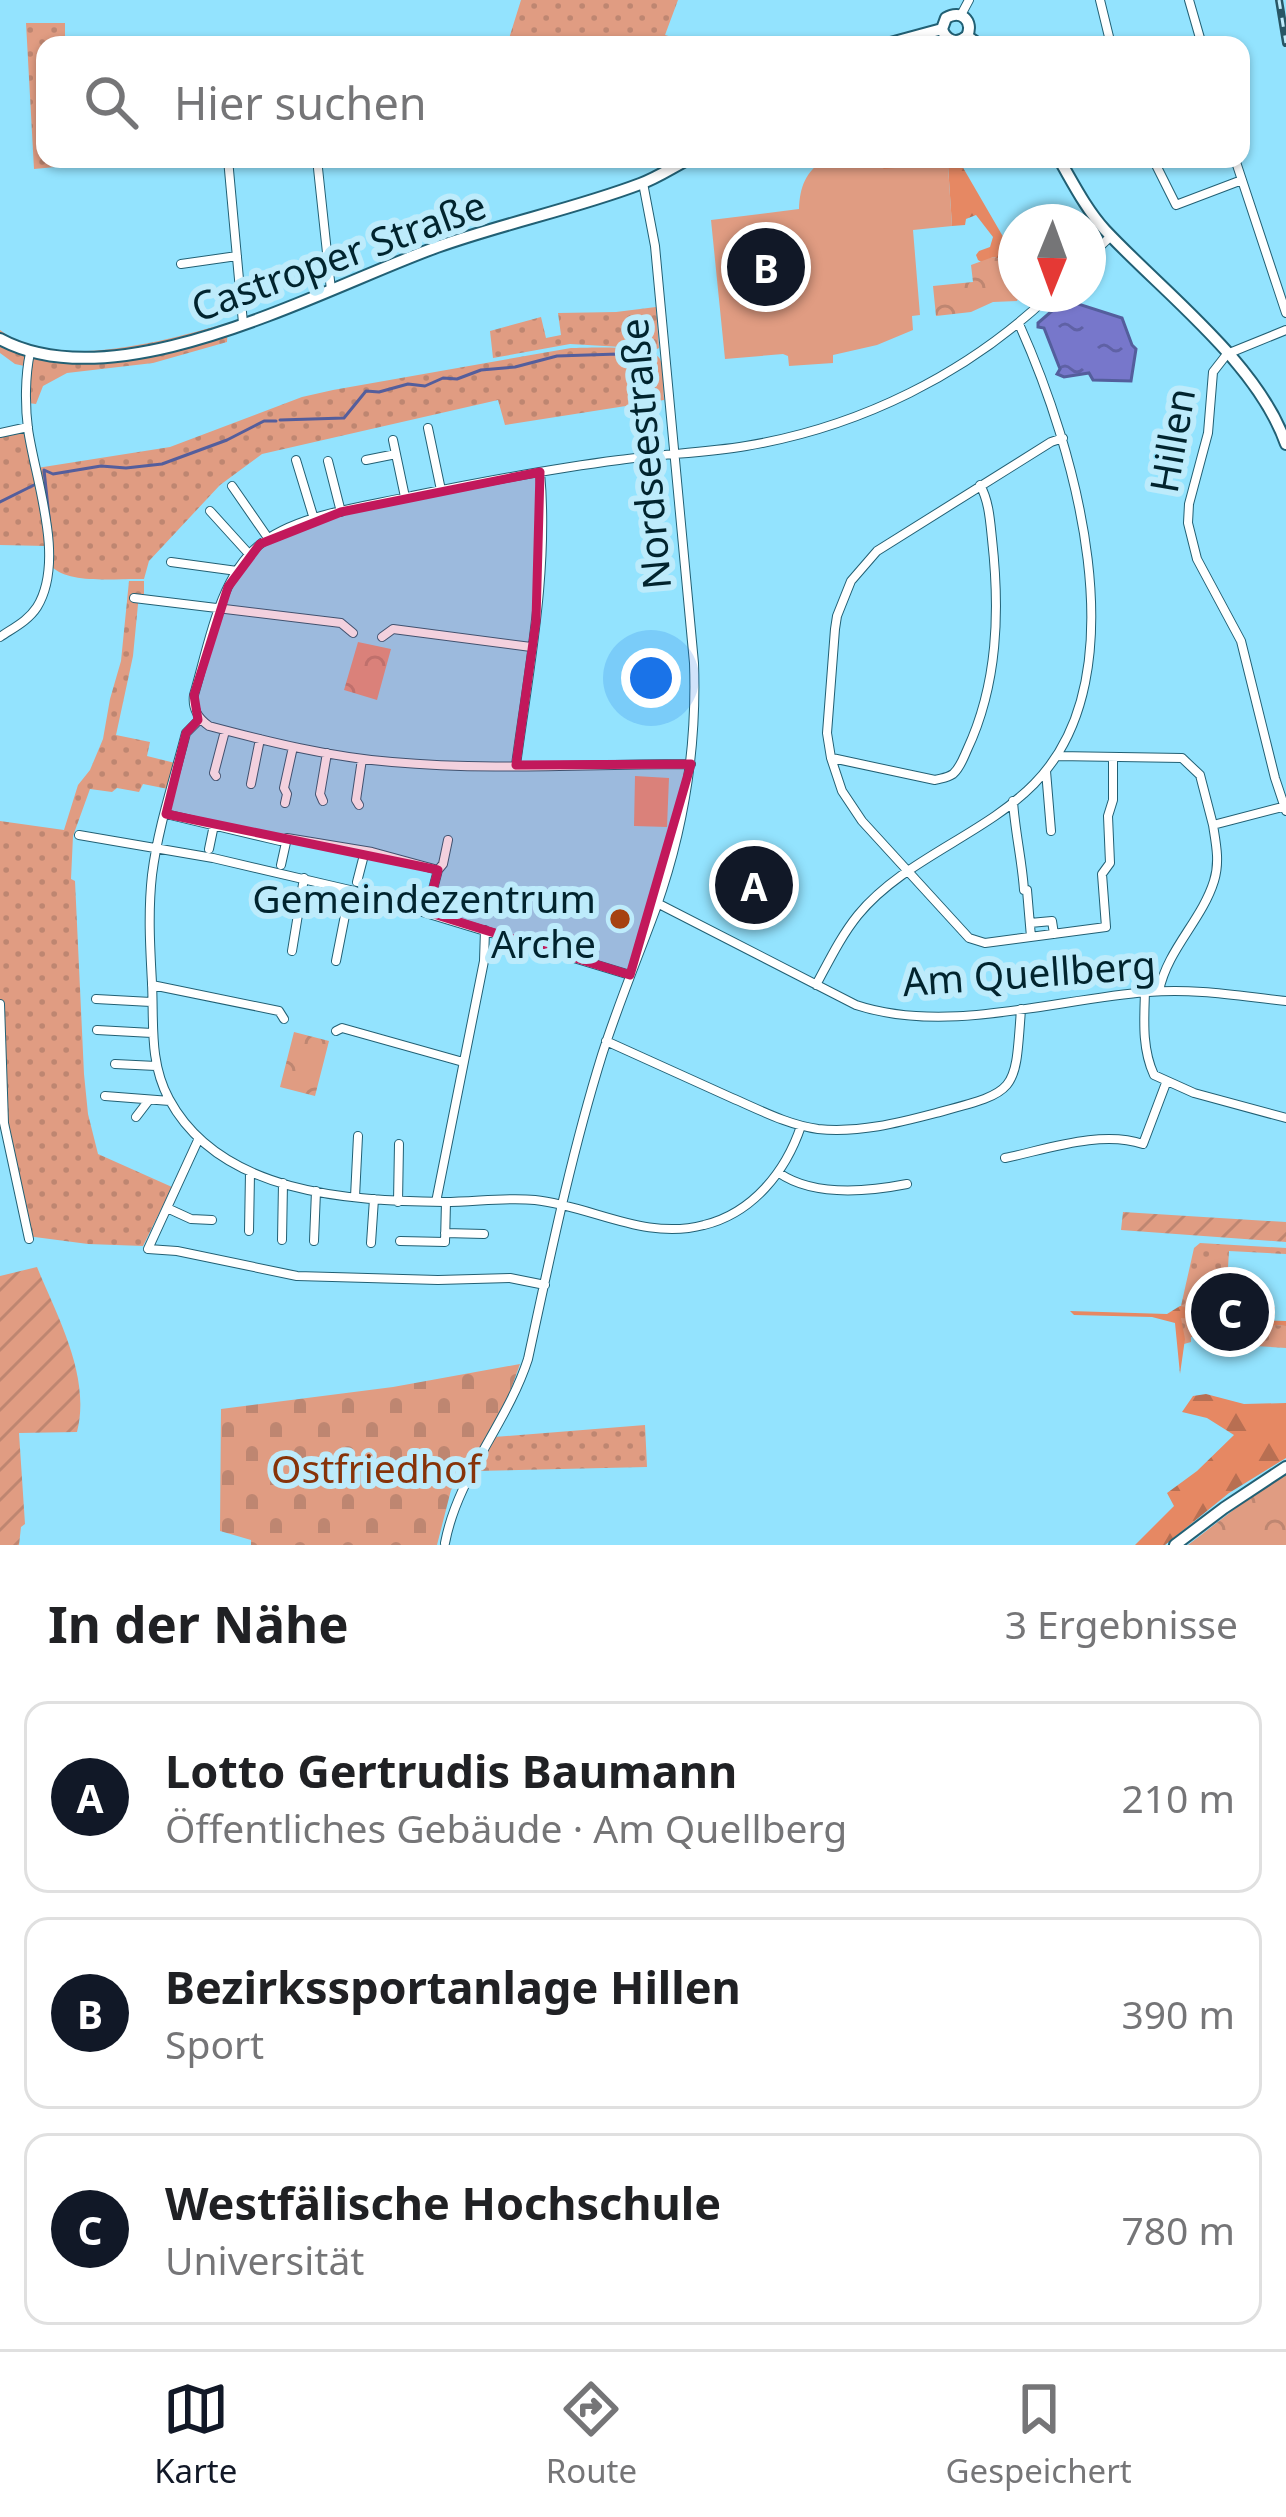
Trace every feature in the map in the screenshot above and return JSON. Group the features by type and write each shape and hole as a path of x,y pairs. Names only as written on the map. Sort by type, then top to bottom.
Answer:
{"main road":[{"path":"945,36 946,18 953,14 969,24 967,36"},
{"path":"916,36 942,29"},
{"name":"Castroper Straße","path":"0,339 30,353 64,359 160,348 243,325 436,247 643,183 672,168"},
{"path":"1064,168 1111,236 1227,354 1267,406 1286,444"},
{"path":"1175,1545 1286,1467"}],"street":[{"path":"961,15 969,0"},
{"path":"1100,0 1109,36"},
{"path":"1190,0 1200,36"},
{"path":"229,168 243,325"},
{"path":"318,168 331,290"},
{"path":"1158,168 1176,205 1242,179"},
{"path":"1238,168 1286,313"},
{"name":"Nordseestraße","path":"445,1543 452,1510 525,1368 575,1142 657,903 691,764 694,663 655,246 643,183"},
{"path":"1106,241 1111,236"},
{"path":"182,264 237,256"},
{"path":"691,764 465,767 362,759 209,726 200,719 194,695 236,571 249,554 283,530 441,490 675,452 745,446 848,419 958,367 1032,312"},
{"path":"816,985 860,912 908,872 1034,784 1057,756 1079,708 1090,664 1089,565 1078,492 1041,372 1019,324"},
{"path":"1227,354 1286,330"},
{"path":"0,637 38,606 47,579 44,510 28,427 30,353"},
{"name":"Hillen","path":"1227,354 1213,372 1208,433 1188,523 1198,559 1241,641 1274,778 1286,808"},
{"path":"0,434 28,427"},
{"path":"428,428 441,490"},
{"path":"1063,438 887,542 863,564 851,581 835,628 827,715 830,758 853,809 969,938 985,943 1106,927 1102,874 1110,863 1113,757"},
{"path":"393,440 405,498"},
{"path":"366,460 396,454"},
{"path":"296,460 314,519"},
{"path":"328,461 340,512"},
{"path":"516,765 536,621 540,472"},
{"path":"830,758 935,780 958,769 979,724 997,634 991,531 987,496 980,484"},
{"path":"232,486 268,538"},
{"path":"210,511 249,554"},
{"path":"171,562 236,571"},
{"path":"134,598 341,623 353,633"},
{"path":"382,637 393,629 531,646"},
{"path":"200,719 186,733 157,848 150,903 152,1033 157,1066 170,1101 220,1156 283,1183 355,1197 398,1202 519,1199 642,1227 687,1228 723,1219 751,1201 778,1173 801,1126"},
{"path":"216,776 225,730"},
{"path":"251,784 260,739"},
{"path":"285,803 293,747"},
{"path":"322,801 327,753"},
{"path":"1057,756 1174,756 1188,760 1201,776 1217,860 1213,885 1165,970 1160,992"},
{"path":"359,805 362,759"},
{"path":"1046,770 1051,831"},
{"path":"1013,801 1031,937"},
{"path":"1213,825 1286,808"},
{"path":"166,814 280,841 286,838 365,851 438,870"},
{"path":"208,849 214,826"},
{"path":"79,835 354,886 630,975"},
{"path":"281,866 286,838"},
{"path":"427,912 448,840"},
{"path":"336,961 365,851"},
{"path":"292,951 304,878"},
{"name":"Am Quellberg","path":"657,903 856,1005 884,1013 964,1015 1197,990 1286,1001"},
{"path":"1030,923 1052,920 1054,934"},
{"path":"400,1241 445,1242 438,1184 484,961 485,930"},
{"path":"152,985 251,1003 278,1010 284,1019"},
{"path":"1145,992 1146,1053 1154,1075 1194,1094 1286,1118"},
{"path":"96,999 151,1002"},
{"path":"0,1004 4,1124 28,1239"},
{"path":"606,1041 801,1126 878,1126 994,1096 1010,1084 1016,1068 1021,1009"},
{"path":"336,1031 342,1028 375,1036 463,1062"},
{"path":"98,1030 152,1033"},
{"path":"115,1064 157,1066"},
{"path":"1005,1158 1097,1140 1124,1138 1143,1144 1166,1083"},
{"path":"105,1096 170,1101"},
{"path":"136,1117 148,1100"},
{"path":"355,1197 358,1136"},
{"path":"199,1138 148,1249 297,1276 510,1278 544,1285"},
{"path":"1015,1143 1018,1155"},
{"path":"398,1202 399,1144"},
{"path":"249,1231 250,1172"},
{"path":"778,1173 793,1183 818,1189 907,1184"},
{"path":"282,1240 283,1183"},
{"path":"314,1241 316,1190"},
{"path":"371,1243 374,1199"},
{"path":"167,1208 190,1219 212,1220"},
{"path":"445,1233 484,1234"}],"highlighted area":[{"path":"540,472 536,621 516,765 691,764 630,975 427,912 438,870 166,814 186,733 198,720 194,695 228,587 260,544 341,512"}],"green space":[{"path":"521,0 678,0 665,35 668,36 510,36"},
{"path":"26,23 65,23 65,36 36,36 36,168 45,168 34,169"},
{"path":"948,168 963,168 998,228 998,258 978,260 976,255 990,247 993,237 976,215 966,219 965,225 952,226"},
{"path":"948,168 952,226 913,230 920,315 912,316 913,330 833,355 833,363 789,366 783,354 725,359 711,220 799,209 813,169"},
{"path":"998,258 998,302 971,312 936,316 933,286 973,282 971,265"},
{"path":"656,307 657,349 570,344 493,358 490,331 541,317 546,338 561,335 558,313"},
{"path":"228,323 227,342 153,363 67,373 43,386 36,404 28,403 29,367 0,353 0,330 23,343 80,351 144,344"},
{"path":"571,348 655,354 663,368 664,400 505,425 498,400 262,454 220,485 149,561 144,579 81,578 51,566 37,468 170,447 302,397 333,390"},
{"path":"27,428 46,546 0,545 0,435"},
{"path":"129,581 144,581 144,594 139,594 133,656 116,735 150,742 147,756 175,763 168,789 143,784 139,792 90,789 73,836 71,879 75,881 84,1074 98,1154 172,1187 143,1246 27,1236 0,1079 0,821 64,830 78,785 103,739 121,661"},
{"path":"358,642 391,649 377,700 344,690"},
{"path":"635,776 669,778 667,827 634,826"},
{"path":"294,1032 329,1041 315,1096 280,1087"},
{"path":"1123,1212 1286,1222 1286,1242 1121,1230"},
{"path":"1200,1243 1286,1248 1286,1254 1229,1251 1226,1300 1275,1307 1275,1316 1181,1306 1194,1248"},
{"path":"37,1267 70,1348 80,1411 77,1432 19,1433 25,1524 19,1545 0,1545 0,1276"},
{"path":"1180,1306 1254,1310 1254,1320 1286,1321 1286,1326 1181,1318 1185,1339 1180,1374 1175,1323 1070,1311 1167,1314"},
{"path":"1180,1318 1286,1326 1286,1348 1191,1337 1184,1344"},
{"name":"Ostfriedhof","path":"520,1364 505,1406 464,1481 451,1490 437,1545 251,1545 251,1540 220,1531 221,1409 393,1387"},
{"path":"1206,1394 1244,1404 1286,1403 1286,1458 1229,1493 1165,1545 1135,1545 1174,1506 1167,1493 1234,1435 1207,1418 1182,1412 1193,1396"},
{"path":"645,1425 647,1467 475,1471 494,1437"},
{"path":"1286,1473 1286,1545 1188,1545 1254,1494"}],"water":[{"path":"1051,312 1103,312 1122,318 1136,349 1131,381 1093,380 1089,373 1057,374 1060,369 1038,323"}],"waterway":[{"path":"280,420 344,418 366,391 425,386 443,378 457,379 557,356 618,354 646,360 647,366"},
{"path":"51,536 44,470 53,474 162,464 264,421 276,421"},
{"path":"0,502 34,485"}],"railway":[{"path":"1279,0 1286,43"}],"place":[{"name":"Bezirkssportanlage Hillen","path":"766,267"},
{"name":"Lotto Gertrudis Baumann","path":"754,885"},
{"name":"Gemeindezentrum Arche","path":"620,919"},
{"name":"Westfälische Hochschule","path":"1230,1312"}]}
